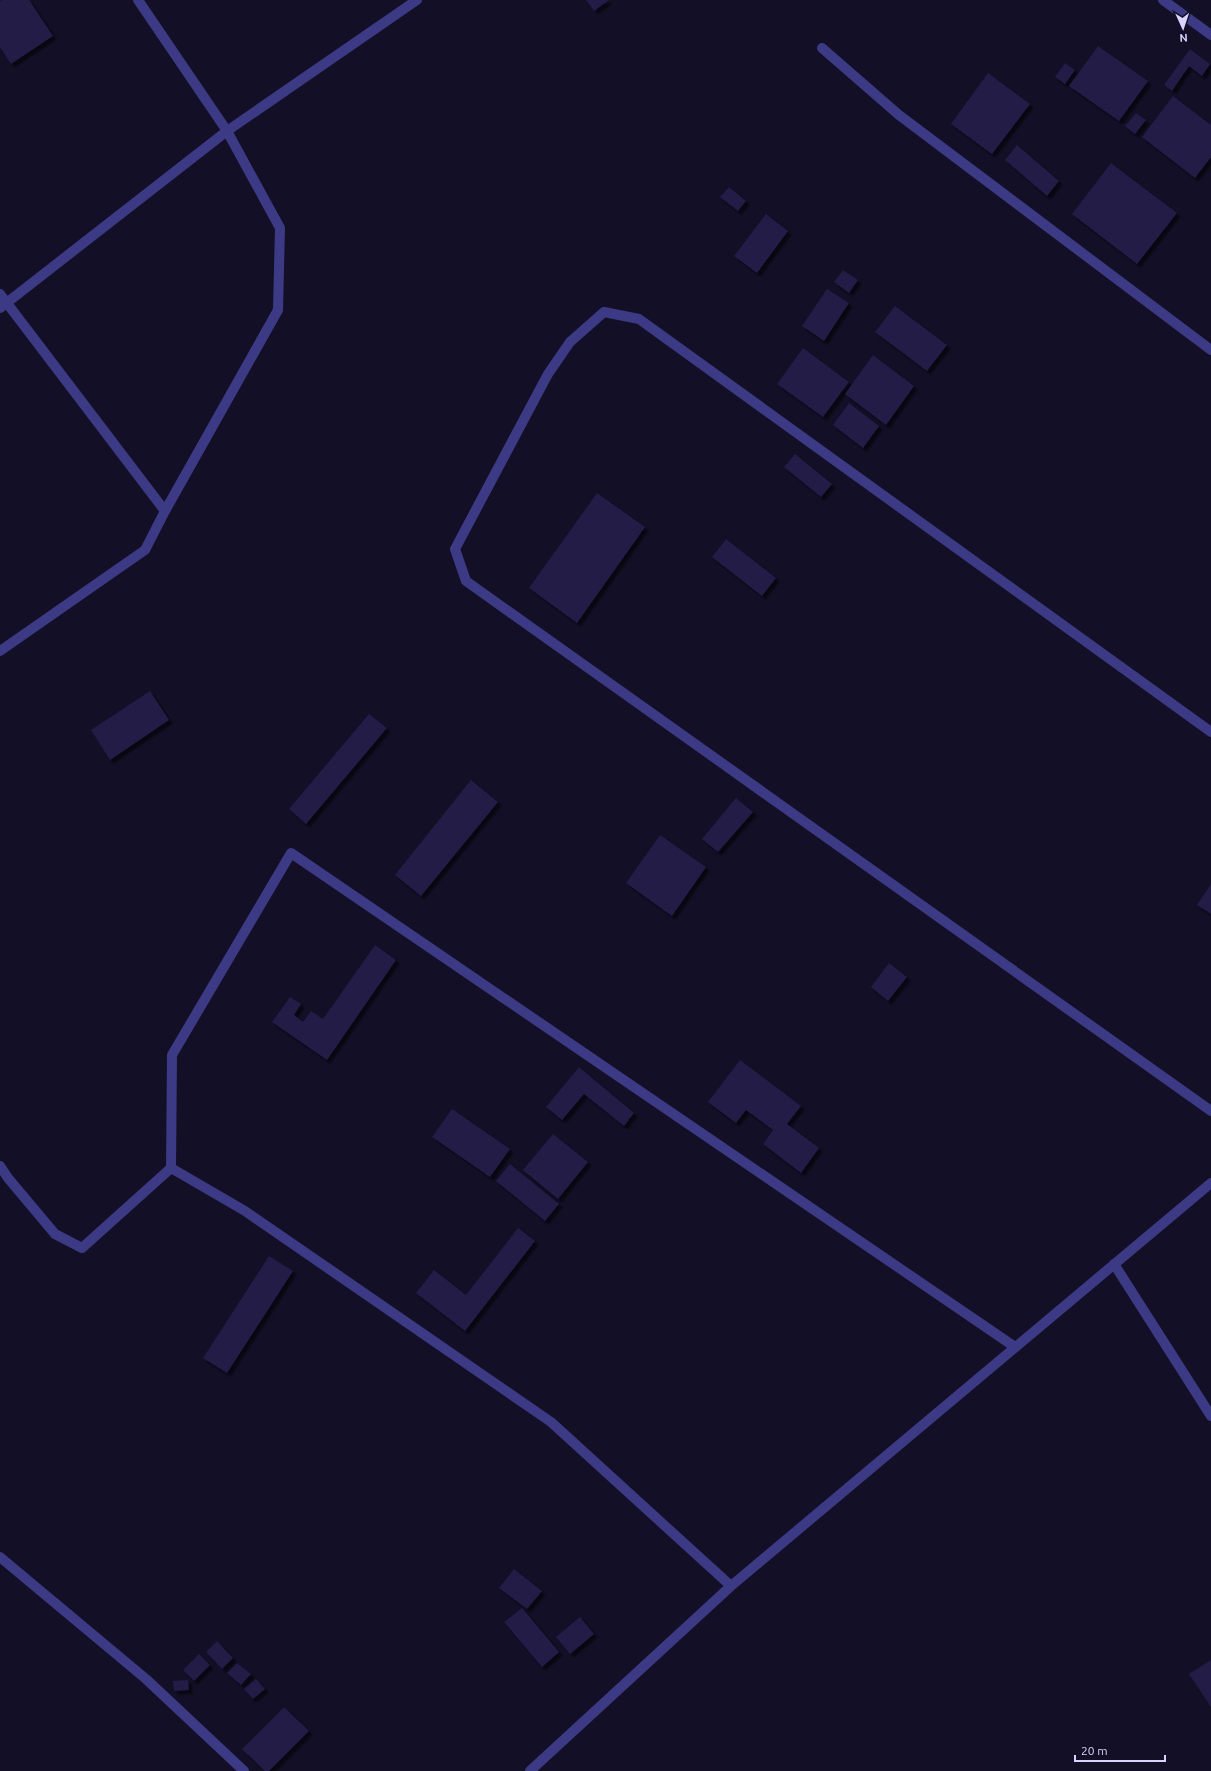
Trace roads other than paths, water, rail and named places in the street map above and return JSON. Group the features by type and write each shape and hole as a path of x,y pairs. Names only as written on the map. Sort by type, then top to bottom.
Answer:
{"street":[{"path":"0,651 145,550 165,511 278,310 280,228 227,131 138,0"},
{"path":"3,306 227,131 418,0"},
{"path":"1162,0 1211,35"},
{"path":"822,48 899,115 1211,350"},
{"path":"0,294 3,306 165,511"},
{"path":"1211,732 639,319 604,312 570,342 548,374 455,549 466,581 1211,1111"},
{"path":"0,1166 8,1178 55,1234 82,1248 171,1168 172,1055 291,853 1015,1347"},
{"path":"171,1168 245,1211 551,1422 731,1586"},
{"path":"530,1771 731,1586 1211,1183"},
{"path":"1114,1264 1211,1416"},
{"path":"0,1557 146,1679 244,1771"}]}
